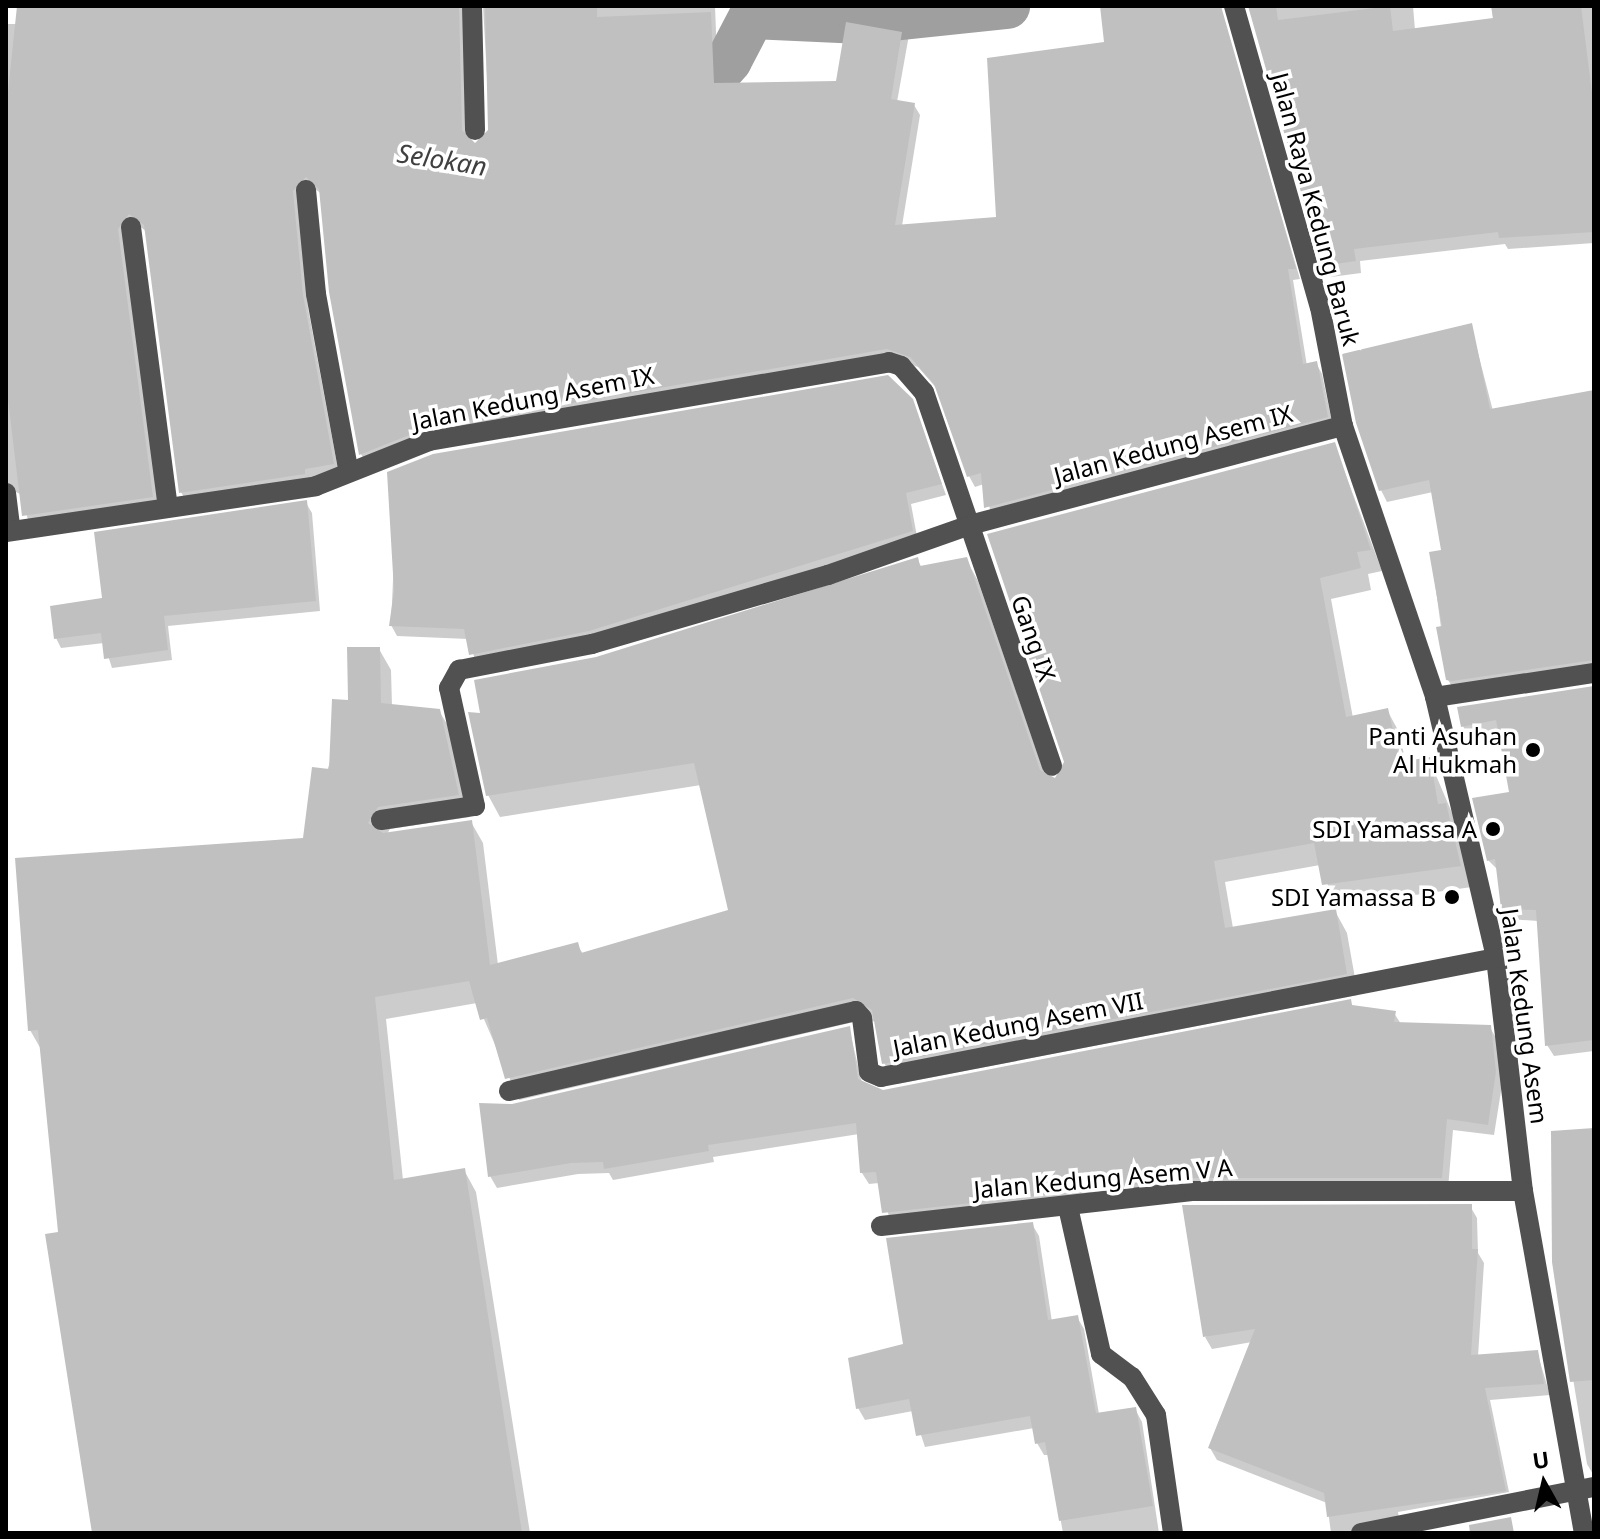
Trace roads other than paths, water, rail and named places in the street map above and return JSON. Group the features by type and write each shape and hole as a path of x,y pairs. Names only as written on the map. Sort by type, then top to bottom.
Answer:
{"street":[{"path":"472,6 475,130"},
{"name":"Jalan Raya Kedung Baruk","path":"1234,6 1320,307 1343,426"},
{"path":"306,190 316,294 348,469"},
{"path":"131,227 168,508"},
{"name":"Jalan Kedung Asem IX","path":"9,531 327,484 348,469 429,441 889,362 901,366 924,392 970,525"},
{"name":"Jalan Kedung Asem IX","path":"381,820 475,806 449,688 459,670 592,644 828,575 970,525 1343,426"},
{"name":"Jalan Kedung Asem","path":"1343,426 1435,697 1496,958 1523,1191 1585,1489 1584,1533"},
{"path":"6,493 9,531"},
{"name":"Gang IX","path":"970,525 1052,766"},
{"path":"1435,697 1594,673"},
{"name":"Jalan Kedung Asem VII","path":"509,1091 856,1011 862,1018 869,1072 881,1077 1496,958"},
{"name":"Jalan Kedung Asem V A","path":"881,1226 1194,1191 1523,1191"},
{"path":"1068,1207 1101,1354 1132,1377 1156,1415 1173,1533"},
{"path":"1361,1533 1585,1489"}],"waterway":[{"name":"Selokan","path":"657,100 704,89 729,60 752,16 862,21 1007,6"}],"place":[{"name":"Panti Asuhan Al Hukmah","path":"1533,750"},
{"name":"SDI Yamassa A","path":"1493,829"},
{"name":"SDI Yamassa B","path":"1452,897"}]}
